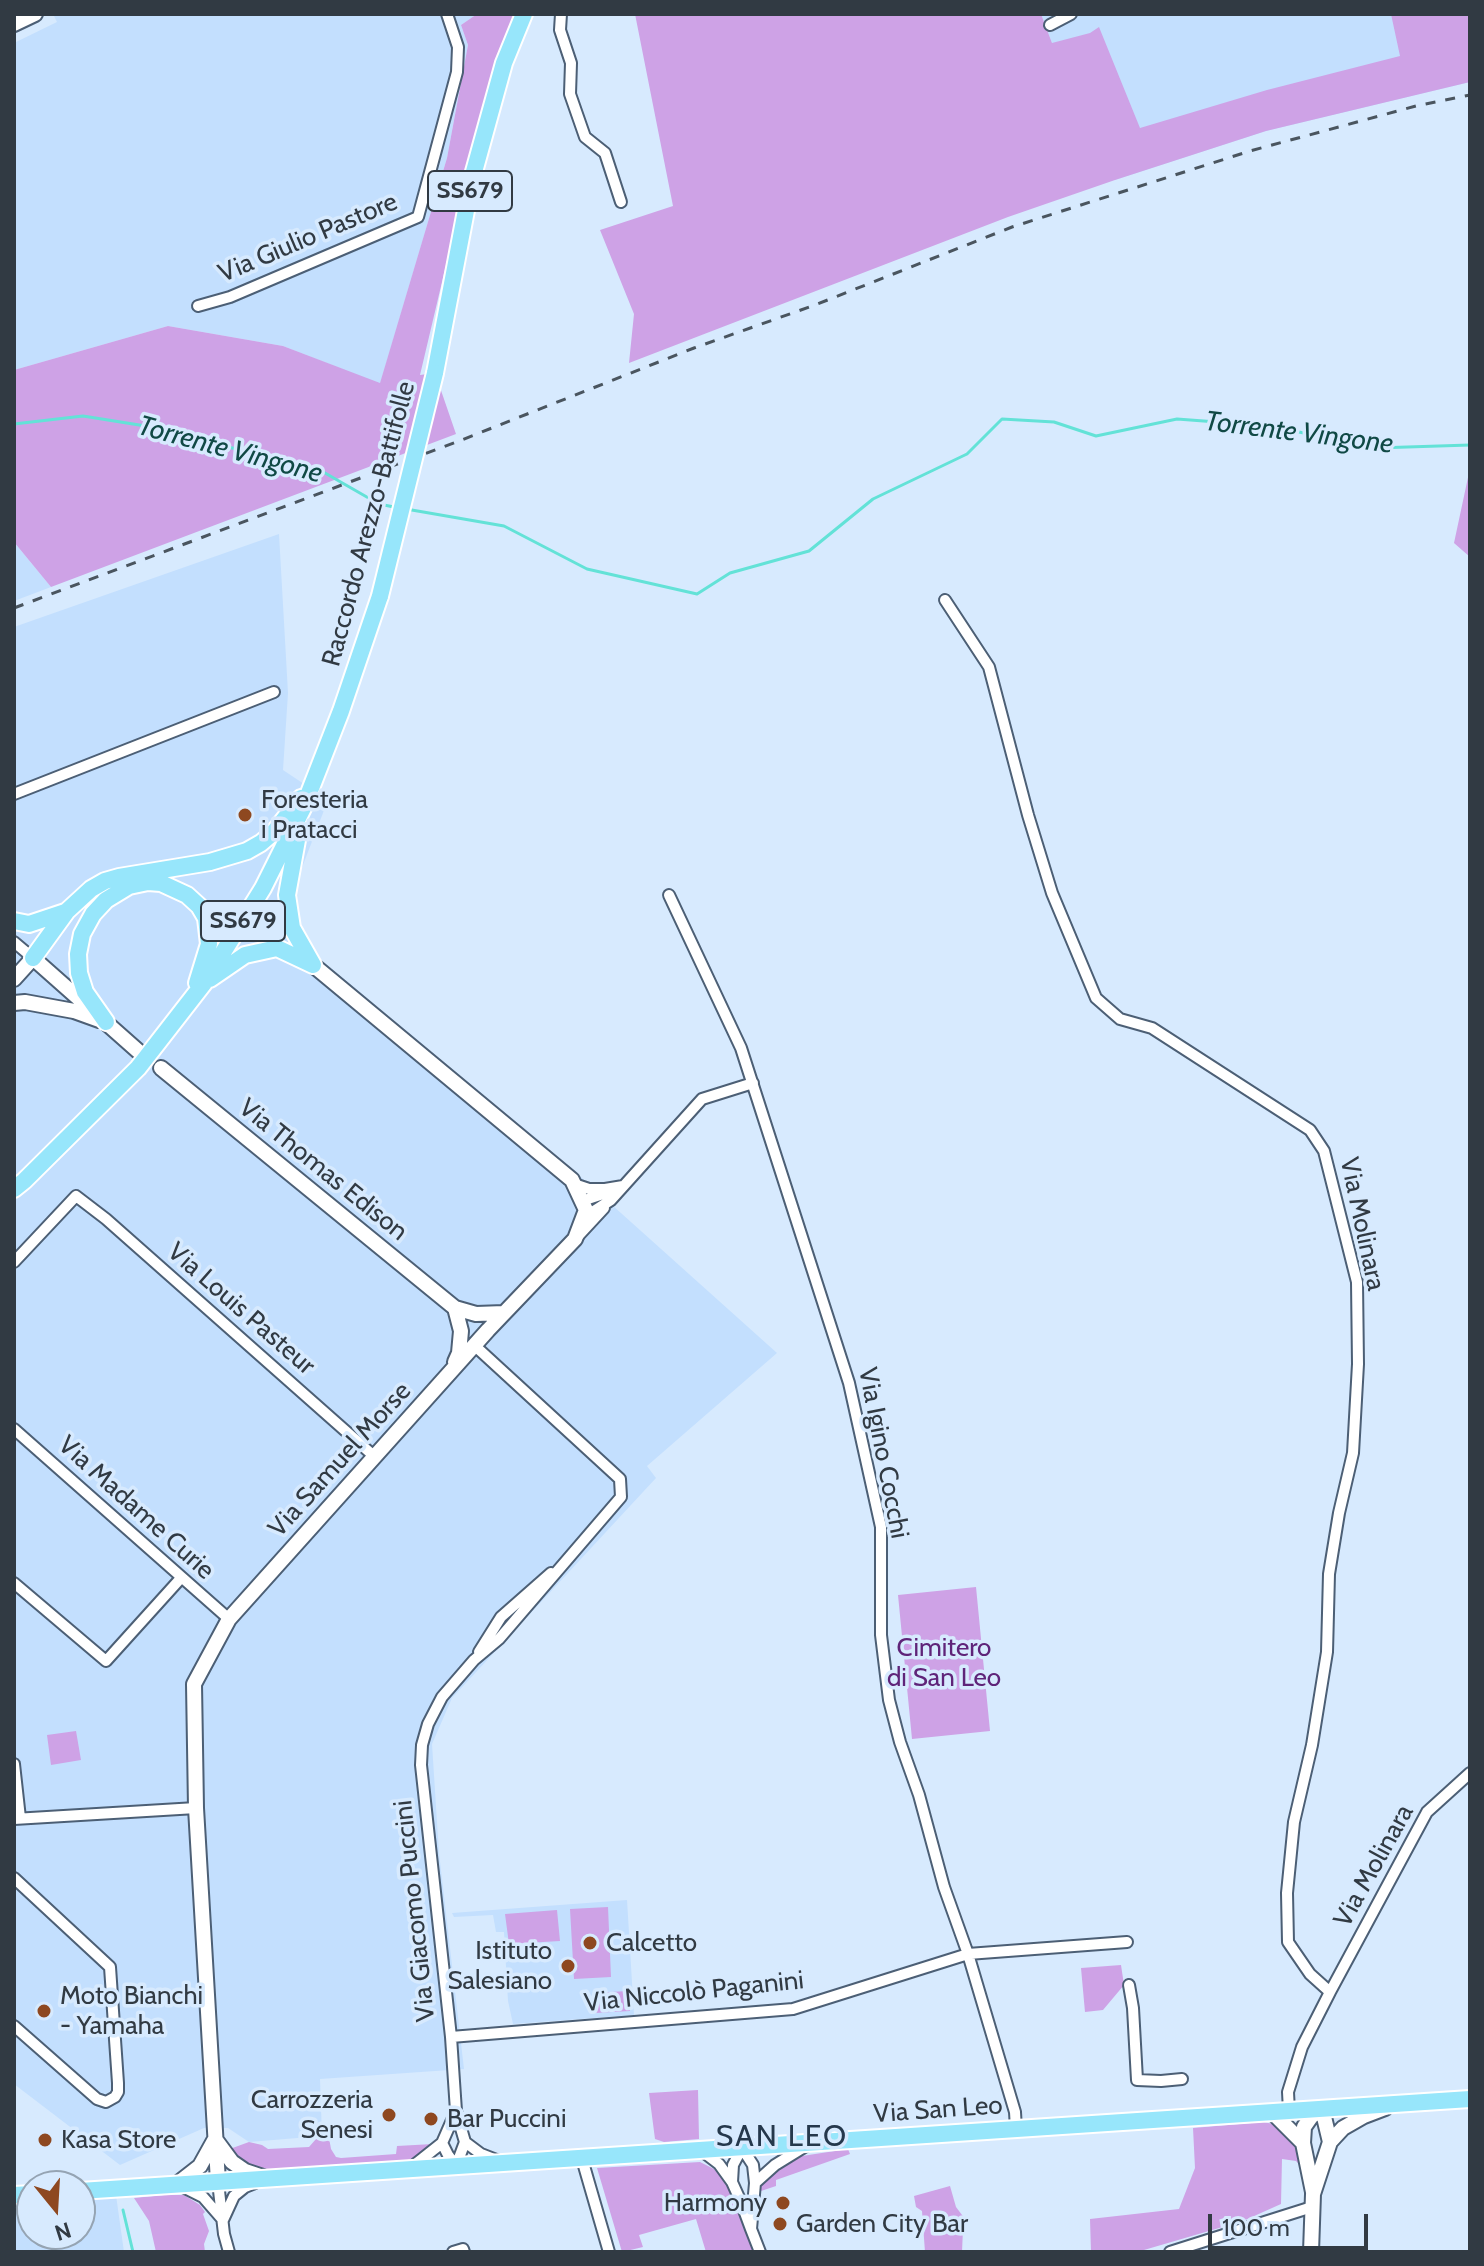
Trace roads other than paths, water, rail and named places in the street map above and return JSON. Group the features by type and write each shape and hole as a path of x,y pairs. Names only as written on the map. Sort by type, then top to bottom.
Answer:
{"main road":[{"name":"Raccordo Arezzo-Battifolle","path":"14,1189 138,1068 192,1000 263,888 304,806 341,711 380,596 435,373 472,179 504,63 524,14"},
{"path":"36,955 67,911 91,889 105,881 210,862 247,851 275,831 311,784"},
{"path":"304,806 287,895 292,928 313,965"},
{"path":"36,955 92,900 129,886 161,883 187,895 206,918 209,944 192,1000"},
{"path":"106,1022 85,992 79,973 78,954 82,934 93,914 106,900 129,886"},
{"path":"14,921 29,924 67,911"},
{"path":"204,983 245,955 277,948 313,965"},
{"name":"Via San Leo","path":"96,2190 1470,2099"}],"street":[{"path":"14,24 35,14"},
{"path":"448,16 462,14"},
{"path":"561,14 560,30 571,63 570,94 585,137 605,153 621,202"},
{"path":"1050,25 1071,14"},
{"name":"Via Giulio Pastore","path":"198,306 230,297 418,217 457,72 458,47 448,16"},
{"name":"Via Molinara","path":"945,600 989,667 1048,880 1096,998 1120,1019 1152,1028 1310,1130 1324,1151 1357,1282 1358,1364 1353,1453 1329,1574 1327,1652 1312,1745 1294,1822 1287,1893 1288,1942 1310,1974 1330,1992"},
{"path":"14,794 274,692"},
{"name":"Via Igino Cocchi","path":"669,895 741,1048 849,1383 881,1527 881,1635 889,1700 1015,2112 1016,2129"},
{"path":"14,942 36,955 138,1051"},
{"path":"14,979 36,955"},
{"path":"313,965 572,1180 583,1207 594,1211 611,1200"},
{"path":"14,1003 25,1002 74,1011 106,1022"},
{"name":"Via Thomas Edison","path":"161,1068 455,1308"},
{"path":"575,1239 702,1099 753,1083"},
{"path":"574,1184 589,1189 625,1185"},
{"path":"583,1207 625,1185"},
{"name":"Via Louis Pasteur","path":"14,1262 76,1196 106,1219 375,1457"},
{"name":"Via Samuel Morse","path":"218,2182 196,1808 194,1684 229,1619 481,1337 575,1239 583,1207"},
{"path":"455,1308 476,1314 504,1313"},
{"path":"452,1370 459,1353 461,1331 455,1308"},
{"path":"461,1331 481,1337 476,1314"},
{"name":"Via Giacomo Puccini","path":"442,2143 456,2111 451,2037 421,1765 422,1745 428,1724 442,1697 474,1660 501,1617 571,1556 621,1497 620,1479 481,1337"},
{"name":"Via Madame Curie","path":"14,1429 229,1619"},
{"path":"14,1583 106,1661 181,1578"},
{"path":"14,1764 17,1818 196,1808"},
{"name":"Via Molinara","path":"1281,2112 1302,2047 1427,1812 1470,1773"},
{"path":"14,1878 110,1967 118,2083 115,2097 106,2102 97,2099 14,2026"},
{"name":"Via Niccolò Paganini","path":"451,2037 793,2009 968,1954 1127,1942"},
{"path":"1129,1985 1137,2080 1182,2079"},
{"path":"1313,2200 1330,2142 1343,2128 1393,2105"},
{"path":"1311,2252 1313,2200 1303,2143 1304,2127 1320,2109 1330,2142"},
{"path":"456,2111 465,2142 456,2166"},
{"path":"1281,2112 1303,2143"},
{"path":"223,2220 203,2197 177,2184 200,2166 215,2139 232,2162 245,2171 268,2178"},
{"path":"465,2142 481,2154 504,2163"},
{"path":"407,2170 442,2143 456,2166"},
{"path":"755,2183 775,2165 810,2144"},
{"path":"732,2182 733,2165 742,2148 753,2165 755,2183 751,2229"},
{"path":"702,2151 719,2164 732,2182 760,2252"},
{"path":"582,2159 609,2252"},
{"path":"223,2220 234,2196 245,2187 268,2178"},
{"path":"218,2182 229,2252"},
{"path":"1170,2252 1313,2200"},
{"path":"453,2252 463,2249 464,2252"}],"waterway":[{"name":"Torrente Vingone","path":"14,424 83,416 158,428 325,473 379,504 394,507"},
{"name":"Torrente Vingone","path":"406,509 504,526 587,569 697,594 730,573 809,551 873,499 967,454 1002,419 1054,422 1096,436 1177,419 1270,426 1376,448 1470,445"},
{"path":"123,2210 133,2252"}],"railway":[{"path":"14,608 459,441 1012,227 1250,151 1416,106 1470,95"}],"place":[{"name":"Foresteria i Pratacci","path":"245,815"},
{"name":"Calcetto","path":"590,1943"},
{"name":"Istituto Salesiano","path":"568,1966"},
{"name":"Moto Bianchi - Yamaha","path":"44,2011"},
{"name":"Carrozzeria Senesi","path":"389,2115"},
{"name":"Bar Puccini","path":"431,2119"},
{"name":"Kasa Store","path":"45,2140"},
{"name":"Harmony","path":"783,2203"},
{"name":"Garden City Bar","path":"780,2224"}],"district":[{"name":"SAN LEO","path":"782,2137"}],"park label":[{"name":"Cimitero di San Leo","path":"944,1663"}]}
